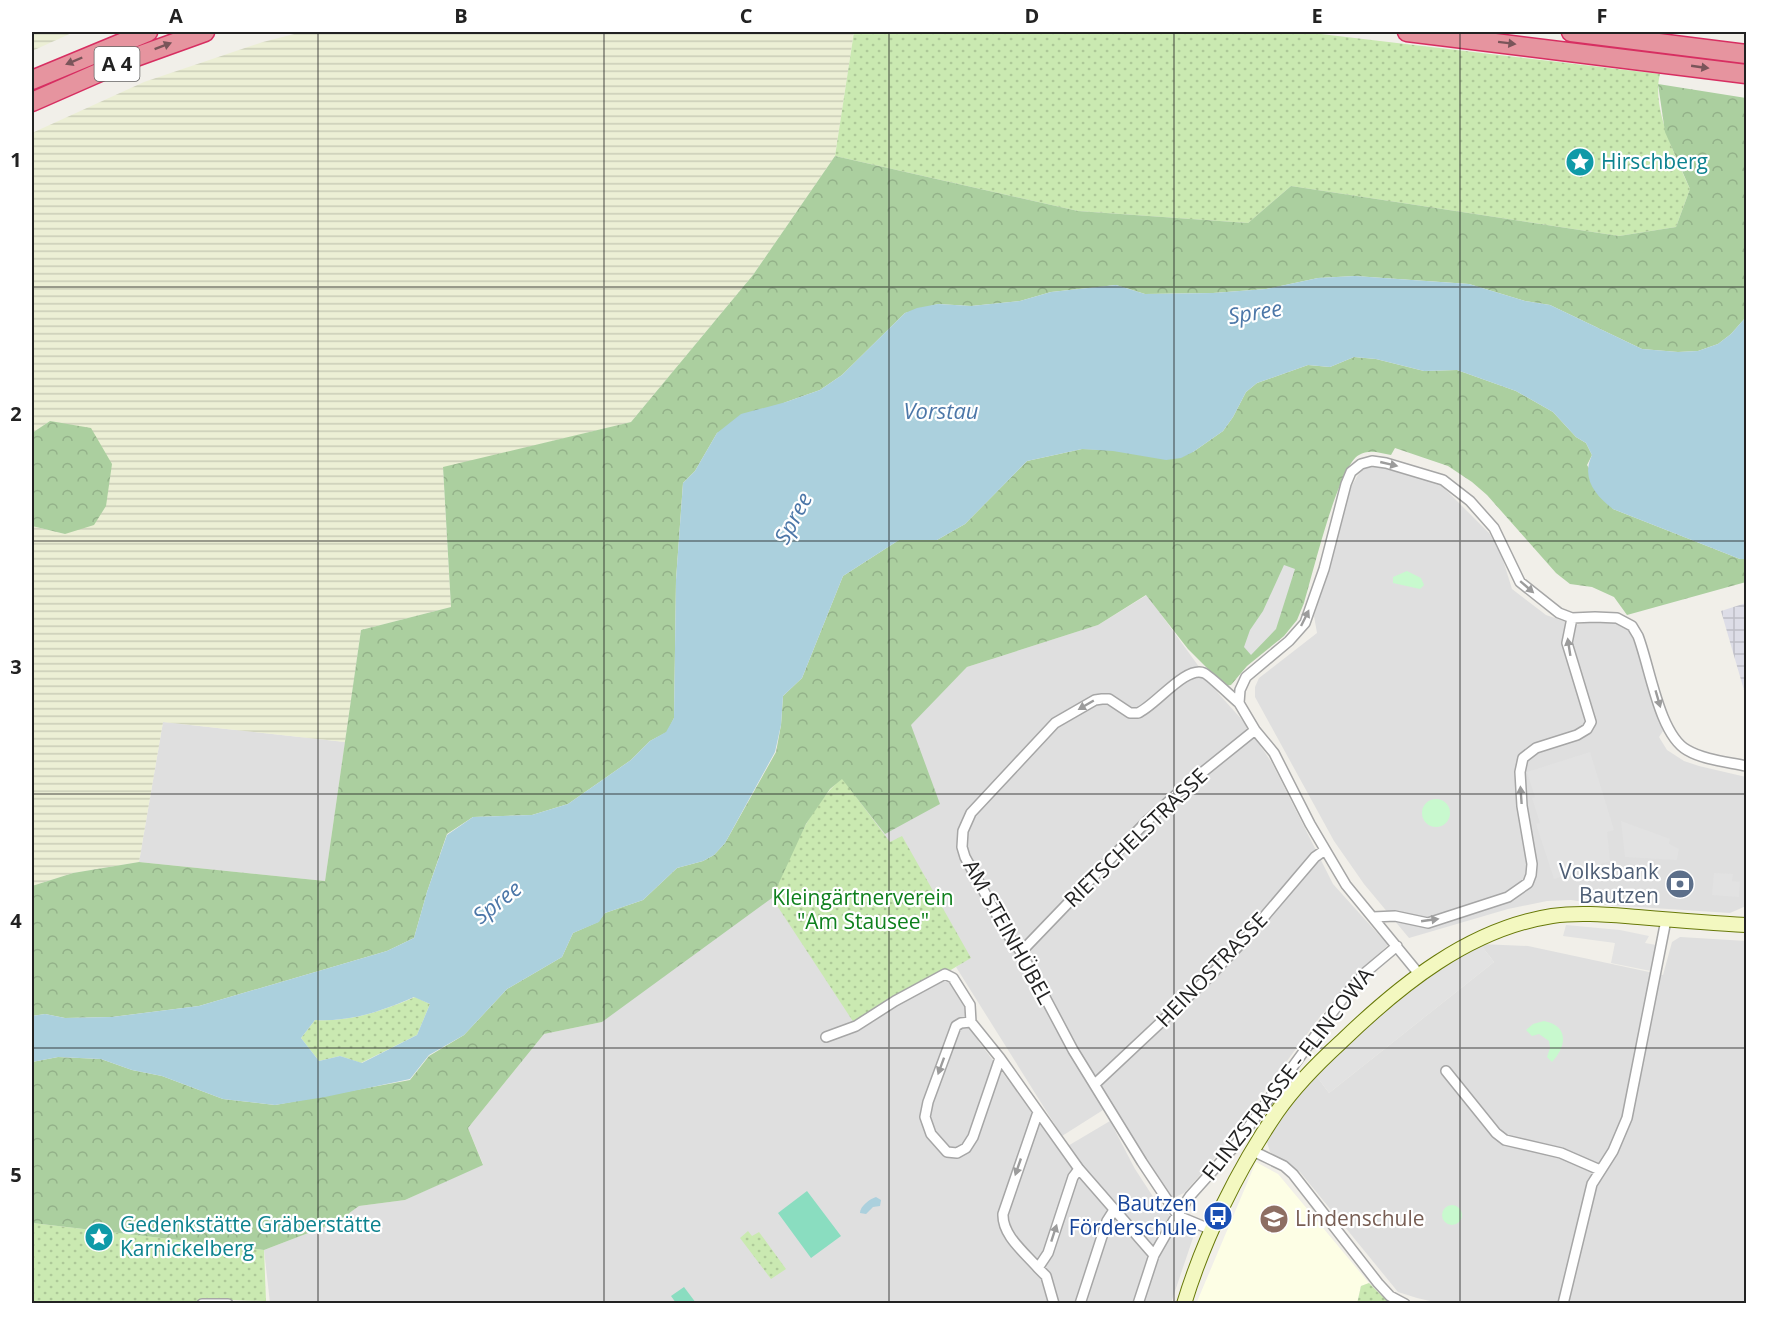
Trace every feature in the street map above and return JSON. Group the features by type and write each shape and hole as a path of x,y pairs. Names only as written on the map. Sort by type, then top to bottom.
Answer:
{"highway":[{"name":"A 4","path":"32,80 148,32"},
{"name":"A 4","path":"32,102 130,59 205,32"},
{"path":"1407,32 1746,74"},
{"path":"1571,32 1746,54"}],"street":[{"path":"1419,974 1346,885 1292,791 1274,753 1255,730 1239,703 1243,683 1289,641 1305,623 1324,569 1349,478 1361,464 1372,461 1386,463 1443,480 1459,491 1494,528 1520,582 1559,613 1572,618 1617,618 1632,626 1638,636 1665,724 1675,740 1683,748 1696,754 1746,766"},
{"path":"1373,917 1395,916 1428,922 1508,897 1528,883 1532,864 1522,806 1520,772 1522,758 1536,748 1577,735 1587,729 1591,722 1567,643 1572,618"},
{"name":"AM STEINHÜBEL","path":"1178,1216 1073,1050 1020,951 1008,935 965,857 962,840 965,823 971,813 1055,723 1095,700 1109,699 1130,713 1138,713 1185,677 1200,672 1207,674 1239,703"},
{"name":"RIETSCHELSTRASSE","path":"1020,951 1147,821 1188,784 1255,730"},
{"name":"HEINOSTRASSE","path":"1095,1084 1208,978 1246,938 1315,857 1325,850"},
{"path":"1184,1304 1212,1230 1236,1181 1277,1112 1318,1063 1377,1006 1419,974 1478,940 1506,927 1568,915 1746,925"},
{"path":"1563,1304 1592,1184 1613,1152 1627,1118 1666,920"},
{"name":"FLINZSTRASSE - FLINCOWA","path":"1138,1304 1154,1256 1190,1196 1233,1148 1343,998 1366,972 1397,946"},
{"path":"826,1037 856,1026 895,1001 945,974 954,978 970,1005 971,1022 1000,1058 1079,1169 1154,1256"},
{"path":"971,1022 956,1026 928,1102 926,1117 931,1134 947,1152 957,1153 966,1148 1000,1058"},
{"path":"1446,1071 1505,1140 1561,1153 1600,1170"},
{"path":"1038,1112 1006,1204 1002,1223 1008,1234 1046,1276 1054,1304"},
{"path":"1253,1151 1284,1166 1293,1174 1378,1283 1390,1296 1405,1304"},
{"path":"1038,1268 1048,1253 1070,1186 1079,1169"},
{"path":"1080,1304 1107,1221 1114,1210"},
{"path":"1178,1216 1212,1230"},
{"path":"202,1304 228,1304"}],"shaded area":[{"path":"32,32 74,32 32,51"},
{"path":"302,32 854,32 835,156 753,275 631,422 443,468 451,607 361,630 345,742 163,722 139,862 73,873 32,886 32,526 65,534 50,421 32,433 32,133 144,82 263,42"},
{"path":"1375,465 1441,485 1489,533 1500,550 1512,589 1546,615 1575,625 1595,621 1615,623 1629,630 1641,659 1663,731 1659,737 1667,750 1684,761 1746,777 1746,906 1730,913 1606,905 1571,900 1547,901 1508,909 1409,938 1364,884 1334,841 1255,697 1255,687 1259,678 1317,633 1314,616 1351,487 1365,467"},
{"path":"1284,565 1295,569 1276,629 1251,655 1244,647 1250,630 1263,611"},
{"path":"1147,595 1218,693 1244,722 1272,763 1333,884 1388,945 1358,973 1319,1018 1210,1164 1184,1193 1171,1199 1111,1105 1062,1136 956,967 962,963 943,973 964,1006 966,1017 979,1042 1061,1150 1110,1121 1135,1169 1161,1209 1195,1232 1171,1303 270,1303 264,1250 337,1222 359,1206 405,1200 483,1164 468,1128 544,1034 602,1022 910,725 967,667 1098,625"},
{"path":"1746,603 1746,697 1721,611"},
{"path":"163,722 345,742 325,881 139,862"},
{"path":"1590,752 1614,830 1607,832 1610,861 1554,879 1536,824 1540,823 1527,772"},
{"path":"1621,821 1670,839 1669,844 1679,849 1677,860 1625,857"},
{"path":"1714,873 1733,874 1732,881 1740,882 1739,897 1712,895"},
{"path":"1566,925 1620,930 1649,936 1645,943 1662,946 1656,972 1611,963 1615,943 1563,936"},
{"path":"1680,937 1746,941 1746,1303 1443,1304 1398,1292 1300,1172 1270,1152 1266,1139 1280,1116 1315,1074 1329,1093 1494,962 1480,944 1528,946 1663,975 1672,942"},
{"path":"1480,944 1494,962 1329,1093 1315,1074 1383,1009 1427,974"},
{"name":"Lindenschule","path":"1256,1162 1278,1174 1369,1283 1361,1286 1357,1303 1196,1304"}],"green space":[{"path":"854,32 1304,32 1660,74 1658,87 1662,117 1672,148 1690,189 1676,227 1619,236 1291,186 1248,223 1078,211 835,156"},
{"path":"1658,84 1746,98 1746,317 1731,334 1718,344 1698,351 1642,349 1550,305 1525,301 1469,284 1355,276 1318,278 1266,289 1213,293 1145,294 1116,285 1051,292 1020,301 971,306 938,304 905,313 842,375 820,390 786,402 717,433 695,471 683,483 676,580 674,718 667,732 650,741 631,760 568,804 532,815 473,817 447,834 414,938 387,951 199,1006 112,1017 65,1018 45,1014 32,1016 32,886 73,873 139,862 325,881 361,630 451,607 443,467 631,422 753,275 835,156 1078,211 1248,223 1291,186 1619,236 1676,227 1690,189 1665,132"},
{"path":"1354,357 1376,359 1424,371 1457,370 1516,391 1553,412 1576,437 1586,443 1592,455 1587,465 1613,509 1740,559 1746,559 1746,582 1627,615 1614,597 1592,587 1570,584 1556,573 1487,495 1448,466 1395,448 1391,455 1375,452 1363,453 1351,463 1334,500 1297,620 1284,636 1247,666 1231,685 1225,686 1188,649 1146,595 1098,625 967,667 911,725 940,804 885,834 842,779 830,789 806,824 772,898 602,1022 544,1034 468,1128 483,1165 405,1200 359,1206 337,1222 264,1250 32,1223 32,1062 58,1057 101,1059 132,1070 162,1076 223,1099 275,1105 410,1080 429,1056 464,1035 507,989 562,957 573,933 598,922 605,913 643,900 677,868 703,861 714,855 725,843 776,752 783,696 802,678 843,576 899,540 937,540 965,524 1027,461 1082,449 1193,452 1223,431 1246,392 1257,383 1308,365 1330,367"},
{"path":"50,421 91,428 112,464 106,506 94,525 65,534 32,526 32,433"},
{"path":"1407,571 1421,578 1424,585 1420,589 1393,583 1393,577"},
{"name":"Kleingärtnerverein \"Am Stausee\"","path":"842,778 890,842 902,836 971,958 856,1026 772,898 809,819 830,790"},
{"path":"1436,799 1446,803 1450,813 1446,823 1436,827 1426,823 1422,813 1426,803"},
{"path":"415,997 430,1004 417,1035 361,1063 340,1056 319,1061 301,1038 315,1020 341,1019 366,1014"},
{"path":"1544,1021 1558,1027 1562,1032 1560,1050 1552,1062 1547,1057 1550,1048 1549,1041 1539,1034 1532,1036 1526,1030 1533,1024"},
{"path":"807,1191 841,1236 811,1258 778,1213"},
{"path":"1448,1205 1456,1205 1462,1211 1462,1219 1456,1225 1448,1225 1442,1219 1442,1211"},
{"path":"32,1223 264,1250 266,1301 203,1299 193,1304 32,1304"},
{"path":"748,1231 752,1236 759,1232 786,1269 771,1279 740,1238"},
{"path":"1369,1283 1383,1297 1396,1303 1357,1304 1361,1286"},
{"path":"684,1287 696,1303 676,1303 671,1296"}],"water":[{"name":"Vorstau","path":"1355,276 1469,284 1525,301 1550,305 1642,349 1698,351 1718,344 1731,334 1746,317 1746,559 1740,559 1613,509 1596,492 1589,479 1589,463 1592,455 1586,443 1576,437 1553,412 1516,391 1457,370 1424,371 1376,359 1354,357 1330,367 1308,365 1257,383 1246,392 1223,431 1181,458 1166,460 1113,451 1082,449 1027,461 965,524 937,540 899,540 843,576 802,678 783,696 781,725 775,752 725,843 714,855 703,861 677,868 643,900 605,913 599,922 573,933 562,957 507,989 464,1035 429,1055 410,1079 275,1105 223,1099 162,1076 132,1070 101,1059 58,1057 32,1062 32,1016 45,1014 65,1018 112,1017 199,1006 387,951 414,938 447,835 473,817 532,815 568,804 631,760 650,741 666,732 674,718 676,580 683,483 695,471 717,433 741,414 820,390 842,375 905,313 938,304 971,306 1020,301 1051,292 1116,285 1145,294 1213,293 1266,289 1318,278","holes":["414,997 430,1004 417,1035 362,1063 340,1056 319,1061 301,1038 315,1020 354,1017 390,1007"]},
{"path":"876,1197 881,1200 880,1206 873,1207 866,1214 860,1213 863,1205"}],"place":[{"name":"Hirschberg","path":"1580,162"},
{"name":"Volksbank Bautzen","path":"1680,884"},
{"name":"Bautzen Förderschule","path":"1218,1216"},
{"name":"Lindenschule","path":"1274,1219"},
{"name":"Gedenkstätte Gräberstätte Karnickelberg","path":"99,1237"}],"water label":[{"name":"Spree","path":"1255,312"},
{"name":"Spree","path":"793,518"},
{"name":"Spree","path":"497,902"}]}
